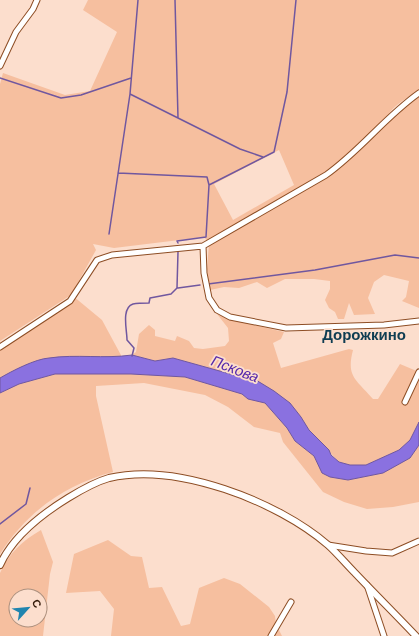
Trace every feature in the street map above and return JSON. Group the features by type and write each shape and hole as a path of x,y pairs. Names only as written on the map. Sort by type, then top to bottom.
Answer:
{"street":[{"path":"0,66 16,32 34,9 37,0"},
{"path":"0,347 70,301 97,260 112,255 203,246 326,175 345,162 402,105 419,93"},
{"path":"203,246 204,274 209,298 217,310 230,317 286,328 384,325 419,321"},
{"path":"405,402 419,372"},
{"path":"0,565 12,544 27,529 61,503 104,480 137,475 175,477 203,483 250,498 279,511 328,545 416,636"},
{"path":"328,545 366,551 392,553 419,541"},
{"path":"367,585 368,594 384,636"},
{"path":"271,636 291,602"}],"shaded area":[{"path":"88,0 419,0 419,90 393,109 384,125 419,96 419,308 402,301 406,297 409,281 384,275 374,282 368,298 375,314 354,315 349,303 344,319 338,319 335,312 329,308 325,300 330,289 330,281 314,279 285,279 267,288 257,282 239,288 224,287 210,290 207,269 209,243 204,237 114,248 93,244 96,250 71,295 0,341 0,84 3,73 65,95 90,91 117,32 83,10","holes":["279,150 294,185 233,220 214,184"]},
{"path":"73,296 102,320 122,357 47,358 0,378 0,346"},
{"path":"217,314 229,319 284,332 281,339 273,343 281,368 349,349 353,350 351,366 354,377 373,399 378,399 400,364 419,372 419,422 410,440 399,450 366,465 350,465 339,462 309,430 301,417 243,375 234,375 173,358 155,361 132,355 136,352 139,334 149,325 155,330 155,336 175,341 177,336 189,341 194,348 203,349 225,346 229,341 228,328"},
{"path":"132,355 155,361 173,358 234,375 251,377 290,403 309,430 339,462 350,465 366,465 399,450 410,440 419,422 419,445 410,458 383,473 348,480 330,477 322,473 314,456 295,441 287,428 265,403 248,399 242,394 185,377 131,374 55,374 19,384 0,393 0,378 17,369 43,359 80,356 111,357"},
{"path":"55,374 131,374 185,377 242,394 248,399 265,403 287,428 295,441 314,456 322,473 330,477 348,480 383,473 410,458 419,445 419,502 393,507 367,509 344,502 323,492 283,442 280,433 254,427 228,407 205,395 144,383 96,386 96,396 113,472 78,484 48,502 22,525 0,554 0,393 19,384"},
{"path":"41,530 53,562 48,592 48,588 8,588 8,628 44,628 43,636 0,636 0,573 8,559 22,543"},
{"path":"108,540 131,556 142,557 149,588 162,587 181,626 190,624 199,588 224,578 240,584 269,607 275,616 276,624 282,636 111,636 114,609 100,591 66,593 74,554"}],"waterway":[{"path":"138,0 130,94 240,149 263,157"},
{"path":"175,0 178,118"},
{"path":"178,243 177,241 206,237 209,185 274,152 287,92 296,0"},
{"path":"0,78 61,98 81,95 131,78"},
{"path":"109,234 130,94"},
{"path":"118,173 207,177 209,185"},
{"path":"132,356 134,348 127,340 127,310 129,306 133,304 149,303 150,298 171,294 177,288 178,252"},
{"path":"208,284 315,270 395,255 419,258"},
{"path":"178,288 200,285"},
{"path":"0,524 26,504 30,488"}],"district":[{"name":"Дорожкино","path":"364,335"}],"water label":[{"name":"Пскова","path":"235,369"}]}
